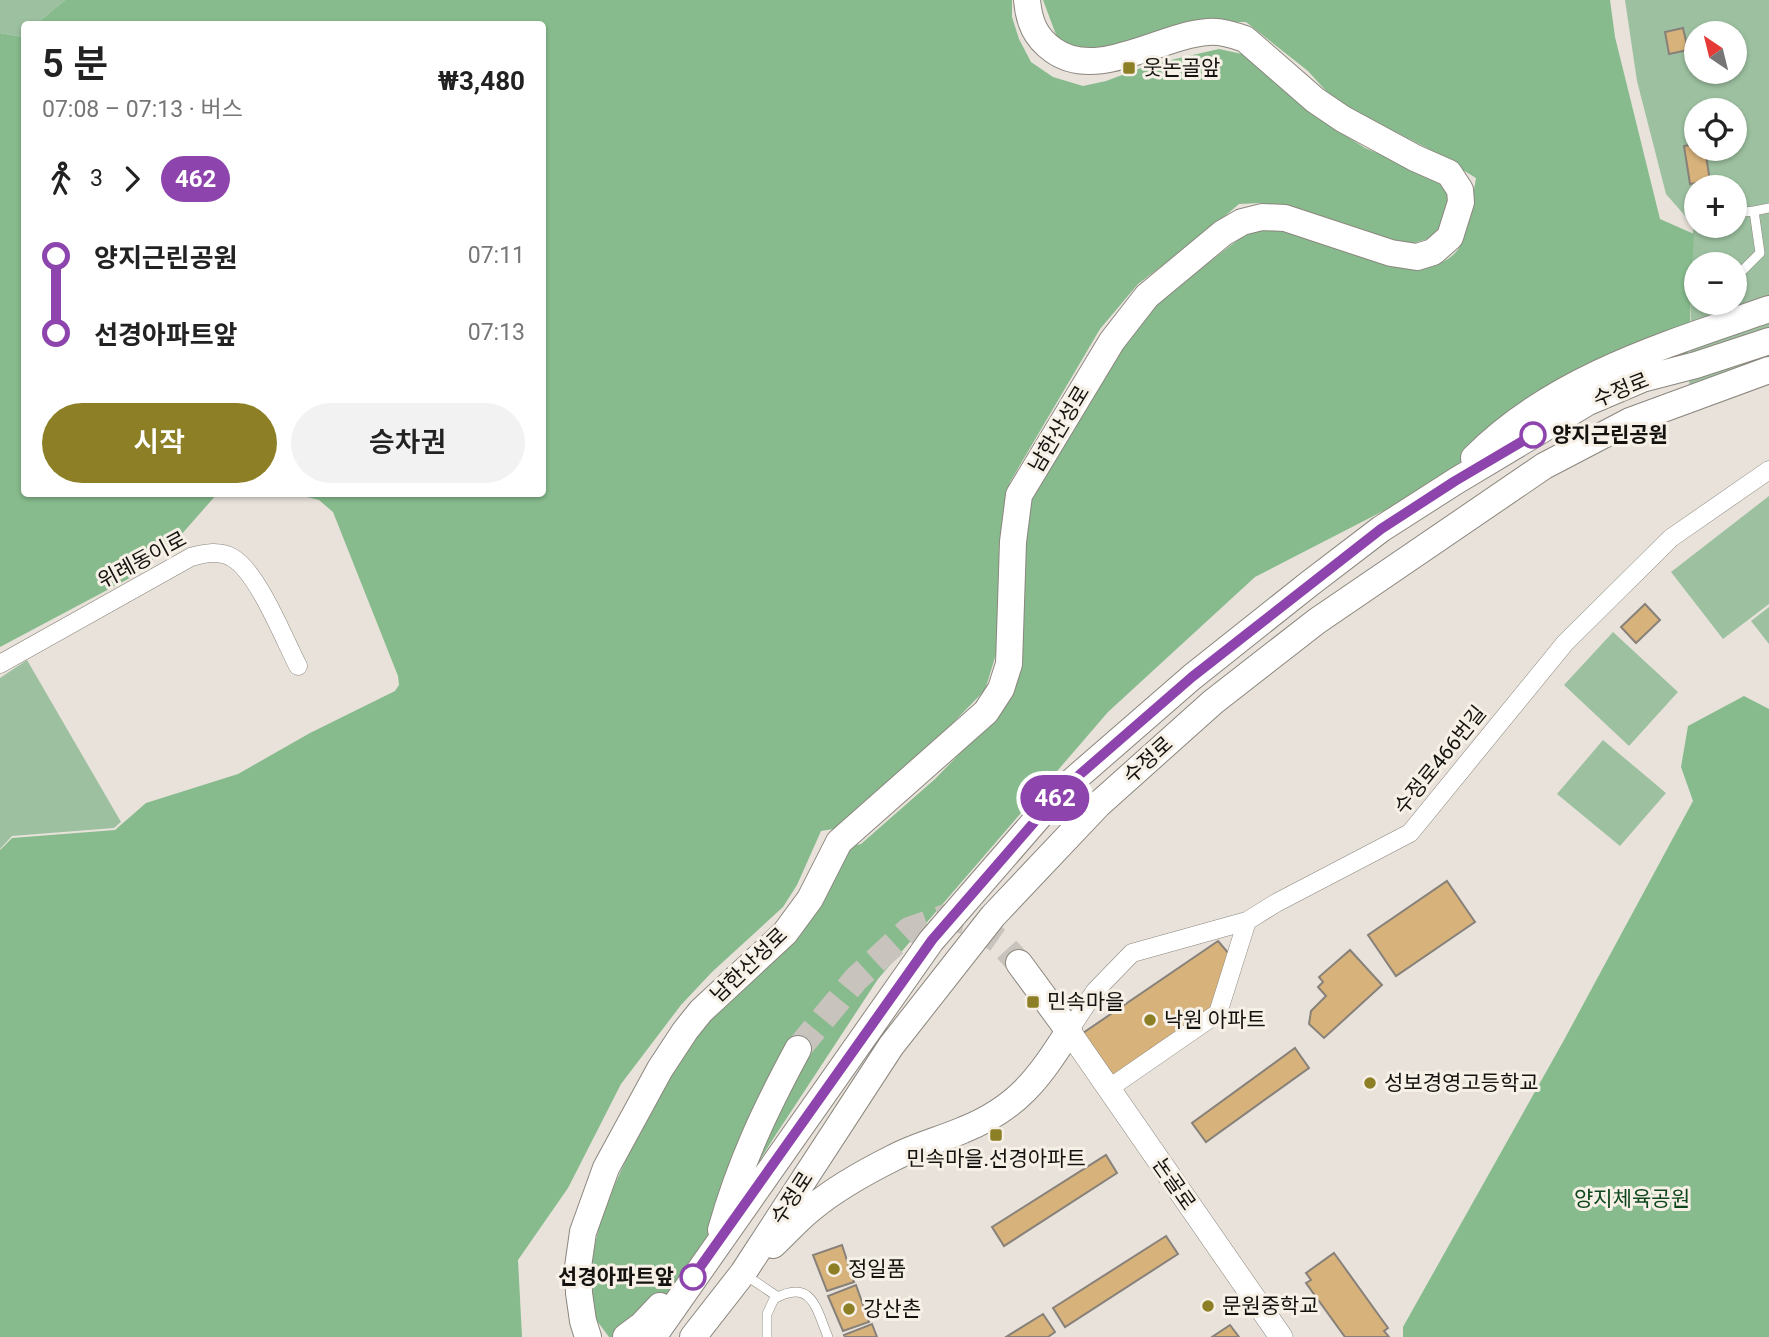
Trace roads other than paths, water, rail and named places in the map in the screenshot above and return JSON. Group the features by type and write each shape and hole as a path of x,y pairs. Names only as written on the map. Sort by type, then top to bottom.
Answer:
{"main road":[{"name":"남한산성로","path":"590,1333 578,1267 583,1232 606,1168 624,1133 685,1031 719,993 785,933 810,899 839,842 986,712 1000,689 1009,664 1013,542 1019,495 1112,341 1147,296 1223,233 1242,222 1262,217 1285,218 1391,253 1417,257 1433,252 1450,237 1458,213 1460,190 1449,173 1343,119 1315,100 1245,39 1232,34 1206,32 1097,62 1077,61 1060,56 1042,43 1032,29 1027,0"},
{"path":"1446,487 1496,435 1543,402 1616,365 1769,309"},
{"name":"수정로","path":"653,1337 895,989 932,940 1062,790 1192,677 1309,584 1381,529 1446,487 1588,402 1642,379 1769,341"},
{"name":"수정로","path":"693,1337 743,1273 891,1046 993,916 1099,804 1213,702 1317,621 1544,466 1630,421 1769,370"},
{"path":"743,1273 811,1208 839,1189 896,1156 967,1129 1010,1105 1028,1090 1069,1031 1019,963"},
{"path":"716,1248 744,1158 763,1114 798,1049"},
{"path":"626,1337 693,1277"}],"street":[{"name":"수정로466번길","path":"1069,1031 1095,991 1132,953 1247,921 1410,833 1565,643 1671,538 1769,470"},
{"name":"위례동이로","path":"0,664 191,557 210,552 233,557 251,575 298,666"},
{"path":"1108,1089 1218,1013 1247,921"},
{"name":"논골로","path":"1069,1031 1281,1337"}],"lane":[{"path":"1747,212 1769,208"},
{"path":"1747,266 1760,253 1754,211"},
{"path":"743,1273 778,1297"},
{"path":"767,1337 767,1314 774,1299 798,1291 812,1298 828,1337"}],"tunnel":[{"path":"798,1049 856,979 909,930 946,917 973,923 999,941 1019,963"}],"place":[{"name":"웃논골앞","path":"1129,68"},
{"name":"양지근린공원","path":"1533,435"},
{"name":"민속마을","path":"1033,1002"},
{"name":"낙원 아파트","path":"1150,1020"},
{"name":"성보경영고등학교","path":"1370,1083"},
{"name":"민속마을.선경아파트","path":"996,1135"},
{"name":"정일품","path":"834,1269"},
{"name":"선경아파트앞","path":"693,1277"},
{"name":"문원중학교","path":"1208,1306"},
{"name":"강산촌","path":"849,1309"}],"park label":[{"name":"양지체육공원","path":"1632,1199"}]}
